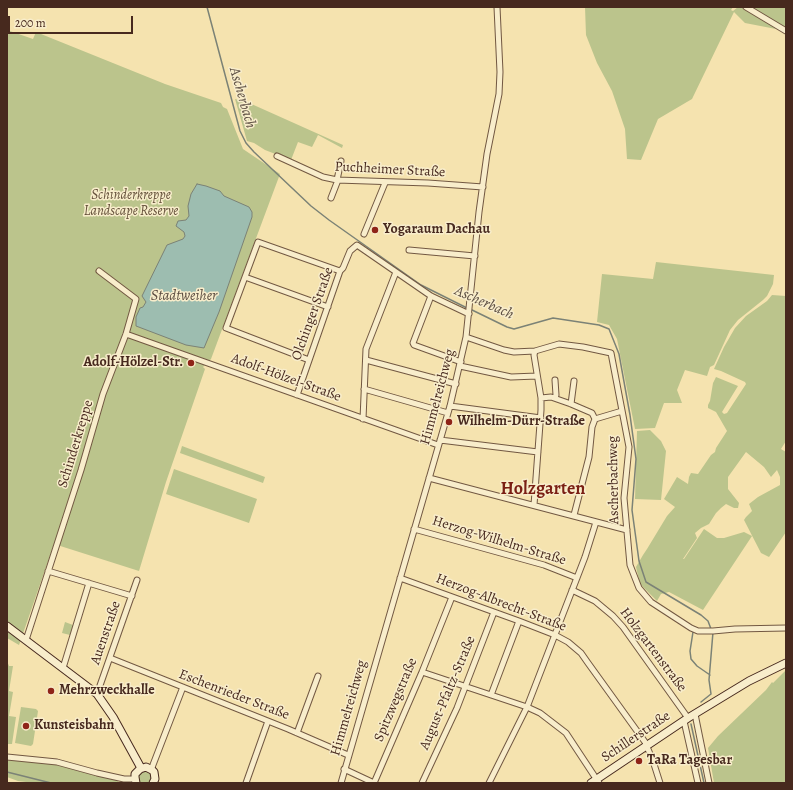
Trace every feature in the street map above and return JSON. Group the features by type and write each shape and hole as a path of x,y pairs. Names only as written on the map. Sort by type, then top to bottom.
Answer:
{"street":[{"name":"Himmelreichweg","path":"341,783 461,364 470,306 487,154 499,94 500,72 497,7"},
{"path":"746,7 786,31"},
{"name":"Puchheimer Straße","path":"277,156 323,177 337,180 385,183 428,183 483,188"},
{"path":"331,198 341,161"},
{"path":"364,234 385,183"},
{"path":"309,360 226,328 258,242 340,271"},
{"name":"Olchinger Straße","path":"297,395 340,271 343,268 350,251 357,245 396,272"},
{"path":"409,250 475,256"},
{"name":"Schinderkreppe","path":"26,640 81,470 103,394 126,334 136,299 99,271"},
{"path":"363,419 366,349 396,272 431,296 469,313"},
{"path":"245,277 328,307"},
{"path":"431,296 413,343 414,345 461,364 511,377 537,376"},
{"name":"Adolf-Hölzel-Straße","path":"126,334 363,419 439,442 538,452"},
{"path":"466,337 504,350 514,352 535,351 534,356 541,398 534,505"},
{"name":"Ascherbachweg","path":"535,351 559,344 611,353 629,447 624,498 630,565 639,588 651,602 691,628 698,630 711,631 735,628 786,628"},
{"path":"366,360 456,384"},
{"path":"554,380 555,398"},
{"path":"571,404 574,381"},
{"path":"364,389 448,413"},
{"path":"541,398 555,398 571,404 592,413 595,419 592,427 589,457 574,516"},
{"path":"450,406 540,418"},
{"path":"595,419 622,411"},
{"path":"429,478 627,530"},
{"path":"489,783 527,707 585,557 596,522"},
{"name":"Herzog-Wilhelm-Straße","path":"414,528 544,565 577,578"},
{"path":"48,571 132,596"},
{"name":"Herzog-Albrecht-Straße","path":"400,578 519,620 555,634 568,642 581,653 647,746 660,783"},
{"name":"Auenstraße","path":"98,694 137,580"},
{"path":"64,668 89,583"},
{"name":"Holzgartenstraße","path":"572,590 595,601 613,616 686,719"},
{"name":"Spitzwegstraße","path":"344,769 374,783 422,672 452,597"},
{"name":"August-Pfaltz-Straße","path":"422,783 466,686 494,612"},
{"path":"491,695 519,620"},
{"path":"7,626 98,694 113,717 141,768"},
{"name":"Eschenrieder Straße","path":"110,658 268,721 348,755"},
{"name":"Schillerstraße","path":"596,782 686,719 749,681 786,663"},
{"path":"422,672 527,707 542,714 566,733 596,782"},
{"path":"297,733 318,676"},
{"path":"151,770 183,687"},
{"path":"695,714 709,783"},
{"path":"686,719 698,783"},
{"path":"246,783 268,721"},
{"path":"7,757 57,762 122,781 136,781 135,774 141,768 146,767 155,775 153,783"}],"green space":[{"path":"585,7 733,7 731,10 733,11 738,7 745,7 776,29 745,23 734,12 692,99 658,119 641,160 627,159 625,129 612,91 597,63 586,35"},
{"path":"749,7 786,7 786,29"},
{"name":"Schinderkreppe Landscape Reserve","path":"7,30 33,39 36,32 165,84 221,103 223,107 227,109 243,149 280,174 211,359 203,367 205,369 166,482 139,571 54,544 19,645 7,638"},
{"path":"235,99 247,102 343,145 342,148 318,135 312,147 298,142 291,160 265,150 254,143 247,141"},
{"path":"656,262 774,275 773,284 767,296 738,320 730,330 714,365 710,367 707,376 685,370 677,390 682,403 664,403 655,428 635,429 617,339 609,325 597,322 602,274 653,279"},
{"path":"772,295 786,296 786,441 781,449 786,452 786,532 769,557 761,553 744,520 752,511 749,504 758,497 780,485 780,477 777,470 771,477 764,467 746,452 728,477 728,489 739,503 738,508 734,508 726,504 721,508 709,524 695,533 697,538 683,559 704,529 717,538 724,538 744,532 752,536 703,610 669,592 661,594 657,601 640,584 636,567 667,516 675,507 664,499 677,477 688,484 691,473 698,474 711,455 715,452 727,431 716,412 708,408 713,383 716,377 738,386 722,412 724,414 727,413 746,384 745,382 714,369 735,328 746,316 767,301"},
{"path":"650,430 661,441 666,451 661,500 635,499 637,431"},
{"path":"182,446 265,477 263,483 180,453"},
{"path":"174,469 257,499 249,523 166,494"},
{"path":"65,622 73,625 70,635 62,633"},
{"path":"7,661 9,666 13,666 9,691 13,692 9,716 16,717 12,744 7,744"},
{"path":"786,670 786,783 714,783 708,748 718,736 766,690 772,682 773,683"},
{"name":"Kunsteisbahn","path":"21,707 36,709 38,711 33,744 31,746 15,743"},
{"path":"7,760 49,763 115,779 120,783 34,783 18,781 7,777"},
{"path":"145,770 150,772 152,777 150,782 145,784 140,782 138,777 140,772"}],"water":[{"name":"Stadtweiher","path":"197,184 220,191 224,196 249,207 252,212 252,217 219,312 204,348 186,345 136,326 136,317 140,308 143,307 146,302 142,296 167,245 183,239 185,236 184,232 176,226 178,221 186,220 189,216 188,206 191,194"}],"waterway":[{"name":"Ascherbach","path":"207,7 240,131 246,143 311,206 329,220 421,285 467,308"},
{"name":"Ascherbach","path":"470,309 514,329 553,318 599,325 609,329 619,354 630,415 636,459 632,510 639,561 646,582 701,615 708,621 711,629"},
{"path":"693,632 690,651 691,659 697,666 710,675"},
{"name":"Ascherbach","path":"701,702 711,694 709,680 713,632"},
{"path":"691,724 704,783"},
{"path":"7,772 51,783"}],"place":[{"name":"Yogaraum Dachau","path":"375,230"},
{"name":"Adolf-Hölzel-Str.","path":"191,363"},
{"name":"Wilhelm-Dürr-Straße","path":"449,422"},
{"name":"Mehrzweckhalle","path":"51,691"},
{"name":"Kunsteisbahn","path":"26,726"},
{"name":"TaRa Tagesbar","path":"639,761"}],"district":[{"name":"Holzgarten","path":"543,490"}]}
